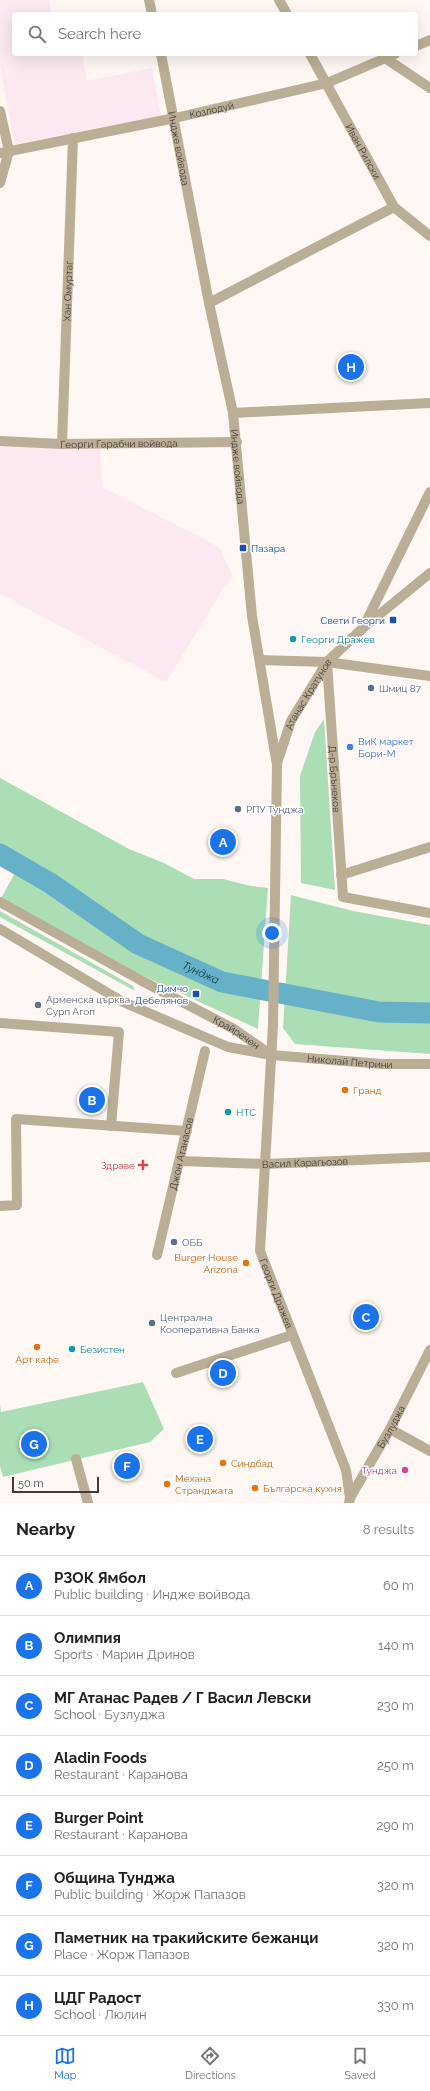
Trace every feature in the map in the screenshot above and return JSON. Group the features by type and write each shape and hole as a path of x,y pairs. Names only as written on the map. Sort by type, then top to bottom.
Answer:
{"street":[{"path":"149,0 152,12"},
{"path":"279,0 286,12"},
{"path":"418,45 430,40"},
{"name":"Индже войвода","path":"161,56 175,118 209,303 233,413 237,442 252,616 277,765 273,1024"},
{"name":"Иван Рилски","path":"311,56 394,207 430,236"},
{"name":"Козлодуй","path":"5,152 175,118 327,83 390,56"},
{"path":"385,58 430,88"},
{"path":"0,111 5,152 0,183"},
{"name":"Хан Омуртаг","path":"62,444 73,138"},
{"path":"209,303 394,207"},
{"path":"233,413 430,403"},
{"name":"Георги Гарабчи войвода","path":"0,441 62,444 237,442"},
{"path":"363,628 430,492"},
{"name":"Атанас Кратунов","path":"277,765 291,721 327,662 363,628 430,573"},
{"path":"260,660 327,662 430,676"},
{"name":"Д-р Брънеков","path":"327,662 343,897 430,913"},
{"path":"341,874 430,847"},
{"name":"Крайречен","path":"0,902 142,981 234,1029 271,1055"},
{"name":"Крайречен","path":"0,929 123,1002 228,1047 271,1055"},
{"path":"0,1023 119,1032 111,1126"},
{"name":"Георги Дражев","path":"273,1024 260,1251 346,1470 349,1501"},
{"name":"Джон Атанасов","path":"157,1255 205,1051"},
{"name":"Николай Петрини","path":"271,1055 382,1064 430,1064"},
{"path":"0,1206 17,1206 16,1119 187,1131"},
{"name":"Васил Карагьозов","path":"180,1161 265,1164 430,1157"},
{"path":"176,1374 292,1335"},
{"name":"Бузлуджа","path":"349,1501 390,1429 430,1350"},
{"path":"390,1429 430,1451"},
{"path":"76,1459 88,1503"}],"shaded area":[{"path":"0,0 49,0 52,12 12,12 12,56 82,56 87,81 152,68 161,116 15,144 0,66"},
{"path":"0,443 100,443 102,487 219,547 232,575 166,682 0,594"}],"green space":[{"path":"324,719 335,890 301,883 300,776 315,732"},
{"path":"0,778 129,849 164,863 194,879 223,879 251,886 268,888 258,1029 124,967 0,900 16,871 0,861"},
{"path":"291,895 353,911 430,925 430,1054 295,1044 283,1028"},
{"path":"0,911 133,986 135,991 0,917"},
{"path":"143,1382 164,1429 150,1442 3,1477 0,1466 0,1405 1,1412"}],"waterway":[{"name":"Тунджа","path":"0,854 50,883 138,944 222,982 379,1012 430,1013"}],"place":[{"name":"ЦДГ Радост","path":"351,367"},
{"name":"Пазара","path":"243,548"},
{"name":"Свети Георги","path":"393,620"},
{"name":"Георги Дражев","path":"293,639"},
{"name":"Шмиц 87","path":"371,688"},
{"name":"ВиК маркет Бори-М","path":"350,747"},
{"name":"РПУ Тунджа","path":"238,809"},
{"name":"РЗОК Ямбол","path":"223,842"},
{"name":"Димчо Дебелянов","path":"196,994"},
{"name":"Арменска църква Сурп Агоп","path":"38,1005"},
{"name":"Гранд","path":"345,1090"},
{"name":"Олимпия","path":"92,1100"},
{"name":"НТС","path":"228,1112"},
{"name":"Здраве","path":"143,1165"},
{"name":"ОББ","path":"174,1242"},
{"name":"Burger House Arizona","path":"246,1263"},
{"name":"МГ Атанас Радев / Г Васил Левски","path":"366,1317"},
{"name":"Централна Кооперативна Банка","path":"152,1323"},
{"name":"Арт кафе","path":"37,1347"},
{"name":"Безистен","path":"72,1349"},
{"name":"Aladin Foods","path":"223,1373"},
{"name":"Burger Point","path":"200,1439"},
{"name":"Паметник на тракийските бежанци","path":"34,1444"},
{"name":"Синдбад","path":"223,1463"},
{"name":"Община Тунджа","path":"127,1466"},
{"name":"Тунджа","path":"405,1470"},
{"name":"Механа Странджата","path":"167,1484"},
{"name":"Българска кухня","path":"255,1488"}]}
